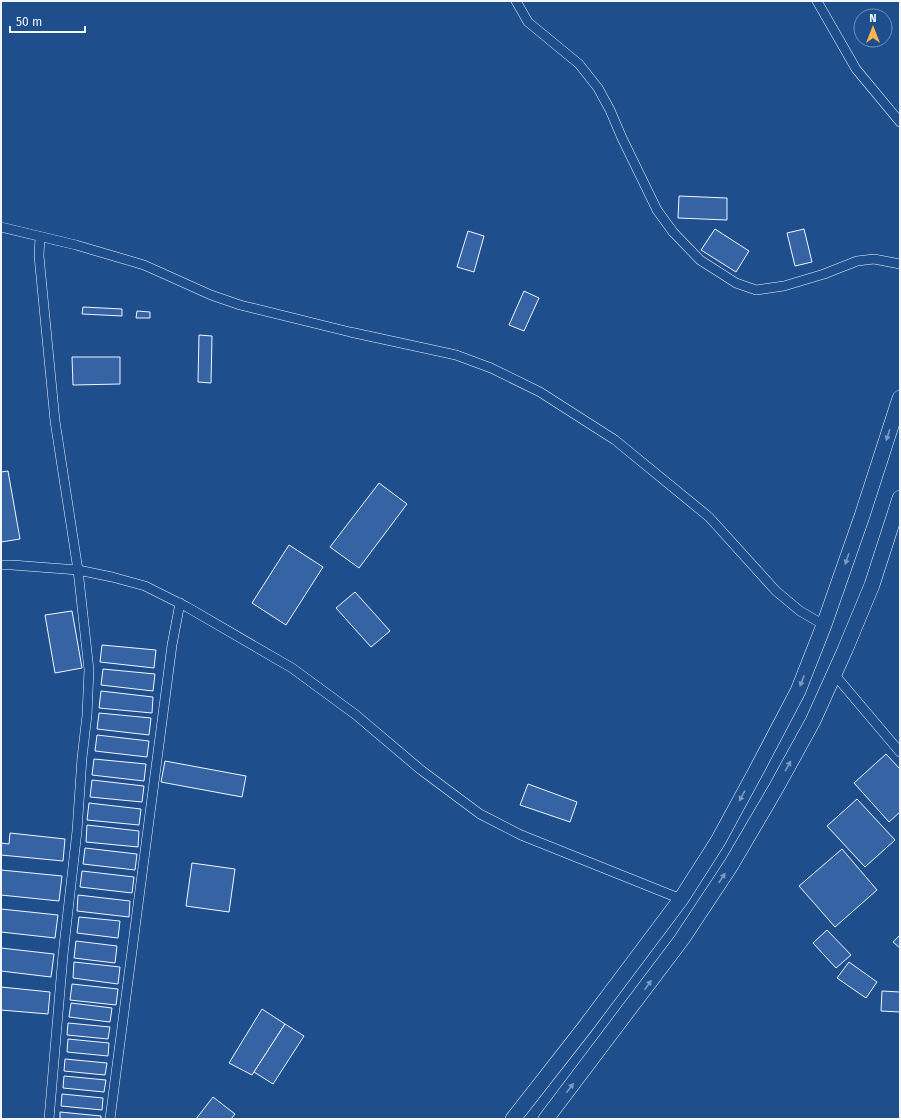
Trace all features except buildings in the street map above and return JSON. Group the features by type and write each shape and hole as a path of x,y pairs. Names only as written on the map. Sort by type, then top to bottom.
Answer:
{"highway":[{"path":"513,1119 585,1027 681,899 718,841 795,698 824,625 862,516 900,398"},
{"path":"546,1119 682,939 726,871 813,721 872,585 898,511 900,498"}],"street":[{"path":"516,1 528,22 579,64 598,88 610,110 625,146 657,210 673,232 700,260 736,283 756,290 791,284 824,274 857,261 874,259 900,264"},
{"path":"817,1 856,69 900,122"},
{"path":"1,227 76,245 144,265 211,295 240,305 456,355 491,368 540,392 615,440 709,517 776,591 800,611 824,625"},
{"path":"40,237 39,256 55,421 78,570 89,670 87,715 82,758 77,831 63,955 49,1119"},
{"path":"1,565 78,570 145,586 180,604 292,668 356,715 421,770 480,814 521,836 681,899"},
{"path":"110,1119 172,645 180,604"},
{"path":"834,674 900,752"}]}
